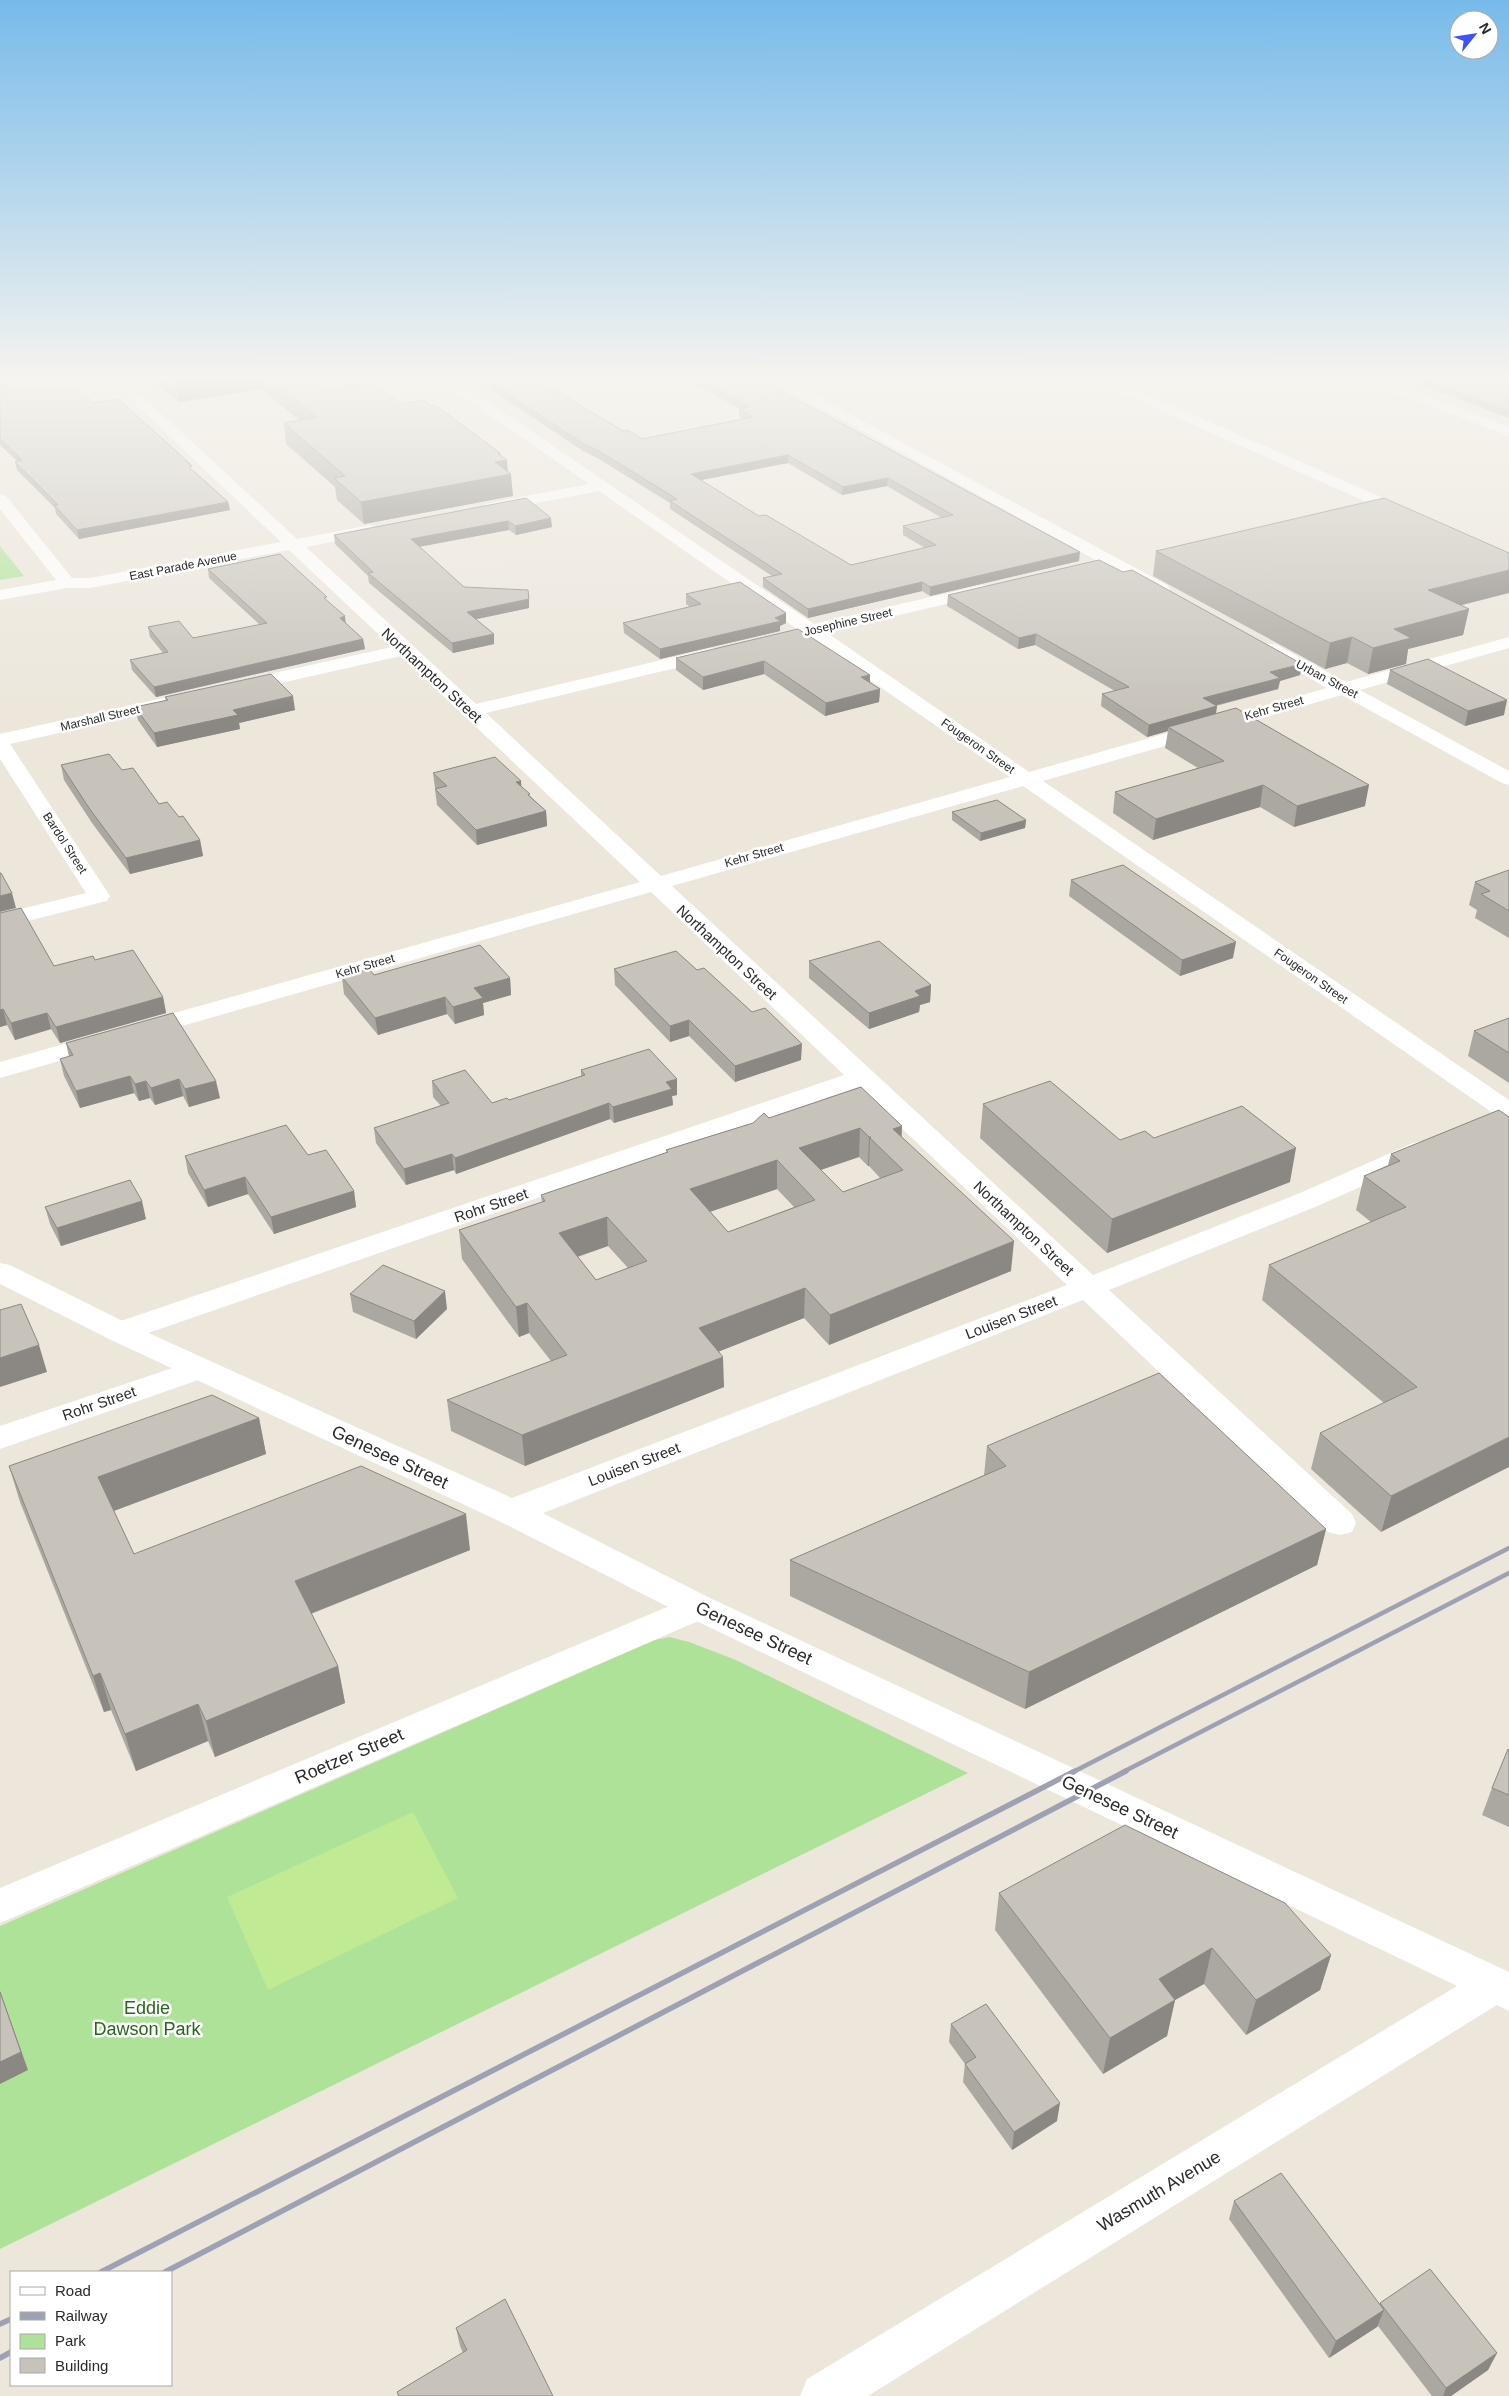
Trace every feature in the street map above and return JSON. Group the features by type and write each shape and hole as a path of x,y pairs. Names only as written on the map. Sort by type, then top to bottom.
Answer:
{"street":[{"name":"Northampton Street","path":"236,491 654,884 1089,1287 1340,1523"},
{"path":"478,510 576,491"},
{"name":"Fougeron Street","path":"608,491 1025,778 1498,1115"},
{"path":"982,491 1180,599"},
{"path":"1354,491 1427,523"},
{"path":"0,498 67,583"},
{"name":"East Parade Avenue","path":"0,596 67,583 90,583 382,528"},
{"path":"1087,566 1109,560"},
{"name":"Josephine Street","path":"787,637 1001,586"},
{"name":"Urban Street","path":"1258,642 1509,778"},
{"name":"Kehr Street","path":"0,1070 1509,642"},
{"path":"220,691 406,650"},
{"path":"470,711 730,650"},
{"name":"Marshall Street","path":"0,740 190,698"},
{"name":"Bardol Street","path":"0,744 99,896 0,921"},
{"name":"Rohr Street","path":"120,1332 862,1077"},
{"name":"Louisen Street","path":"511,1512 1310,1199 1445,1139"},
{"name":"Genesee Street","path":"0,1272 120,1332 511,1512 698,1607 1502,1989"},
{"name":"Rohr Street","path":"0,1438 199,1369"},
{"name":"Roetzer Street","path":"0,1906 698,1607"},
{"name":"Wasmuth Avenue","path":"824,2396 1502,1989"}],"green space":[{"path":"0,546 24,576 0,580"},
{"name":"Eddie Dawson Park","path":"669,1637 689,1642 736,1660 968,1773 0,2249 0,1926 655,1640"},
{"path":"413,1812 458,1898 268,1990 227,1897"}],"building":[{"path":"44,491 216,491 228,502 77,530 54,505 58,505"},
{"path":"348,491 421,491 361,502"},
{"path":"664,491 718,491 759,516 766,515 851,565 936,545 903,526 953,515 911,491 966,491 1080,552 930,587 922,582 808,609 763,578 782,574 670,501 677,499"},
{"path":"526,498 551,518 515,526 508,521 411,539 464,587 528,590 529,599 467,612 494,634 452,643 368,573 373,572 334,535"},
{"path":"1384,498 1509,553 1509,570 1428,590 1469,609 1394,629 1411,638 1373,648 1352,637 1330,643 1156,551"},
{"path":"280,554 327,597 324,598 345,616 340,618 363,639 154,687 130,660 168,652 148,627 179,621 193,638 267,623 208,569"},
{"path":"1099,560 1123,572 1132,570 1302,664 1270,672 1280,678 1203,698 1217,706 1149,725 1102,694 1129,687 1036,634 1019,638 948,595"},
{"path":"740,582 786,613 775,618 781,621 660,649 623,623 701,604 686,594"},
{"path":"798,629 870,675 861,677 880,689 826,703 764,661 703,677 676,658"},
{"path":"1428,659 1507,700 1468,711 1390,670"},
{"path":"271,674 293,696 233,710 238,715 154,733 135,707 168,700 165,697"},
{"path":"1236,708 1369,785 1297,806 1263,785 1156,819 1115,792 1224,761 1168,727"},
{"path":"109,754 122,770 133,768 159,804 167,802 179,817 183,816 200,840 126,858 89,808 61,765"},
{"path":"495,757 521,781 516,782 546,811 476,830 435,789 447,786 433,773"},
{"path":"997,800 1026,820 981,833 952,812"},
{"path":"1123,865 1236,942 1182,960 1071,880"},
{"path":"1509,870 1509,911 1481,894 1490,891 1475,882"},
{"path":"1,873 12,893 0,896"},
{"path":"21,908 54,966 93,956 95,960 133,950 163,997 56,1027 47,1013 11,1023 3,1009 0,1010 0,913"},
{"path":"879,941 931,985 915,991 920,996 869,1013 809,961"},
{"path":"480,945 510,978 474,988 483,998 453,1007 445,997 375,1018 342,977 369,969 374,975"},
{"path":"676,951 697,970 704,968 752,1012 765,1008 802,1044 735,1066 689,1020 670,1026 614,969"},
{"path":"173,1013 216,1081 185,1089 179,1079 151,1088 146,1081 135,1084 130,1076 76,1091 60,1059 73,1055 66,1043"},
{"path":"1509,1018 1509,1053 1474,1031"},
{"path":"649,1049 677,1079 666,1082 672,1089 613,1107 609,1103 455,1158 452,1154 404,1169 374,1128 449,1103 432,1081 465,1070 492,1103 507,1098 509,1100 585,1075 581,1070"},
{"path":"1050,1081 1120,1140 1145,1131 1154,1138 1242,1106 1296,1148 1112,1219 983,1104"},
{"path":"861,1087 902,1126 893,1129 1014,1241 830,1315 805,1288 699,1328 723,1357 522,1435 447,1400 567,1355 527,1303 516,1307 459,1230 545,1201 541,1195 668,1152 666,1150 753,1123 764,1113 769,1118","holes":["860,1128 903,1170 843,1192 799,1148","777,1160 815,1200 728,1232 690,1189","607,1217 647,1261 596,1280 559,1233"]},
{"path":"1499,1110 1509,1117 1509,1437 1391,1496 1320,1433 1417,1387 1269,1265 1406,1207 1364,1176 1400,1161 1391,1154"},
{"path":"286,1125 308,1155 326,1150 354,1191 271,1217 245,1177 204,1190 185,1156"},
{"path":"130,1180 142,1201 57,1228 45,1207"},
{"path":"383,1265 445,1291 414,1321 350,1294"},
{"path":"21,1304 39,1345 0,1358 0,1310"},
{"path":"1159,1373 1326,1529 1029,1672 790,1560 1006,1466 987,1446"},
{"path":"212,1395 259,1418 98,1477 134,1554 361,1466 466,1514 295,1581 338,1666 206,1721 198,1704 125,1734 100,1673 93,1676 9,1466"},
{"path":"1509,1750 1509,1795 1492,1788"},
{"path":"1125,1825 1285,1903 1331,1955 1256,2000 1212,1948 1159,1979 1175,2000 1110,2038 999,1893"},
{"path":"0,1992 21,2052 0,2062"},
{"path":"986,2004 1060,2103 1014,2132 965,2064 976,2057 951,2024"},
{"path":"1281,2173 1384,2310 1336,2341 1234,2201"},
{"path":"1430,2269 1497,2353 1446,2388 1380,2303"},
{"path":"505,2299 553,2396 399,2396 397,2392 467,2350 456,2328"}],"railway":[{"path":"1073,1772 1509,1548"},
{"path":"1123,1772 1509,1573"},
{"path":"103,2271 1075,1771"},
{"path":"167,2271 1126,1771"},
{"path":"0,2324 10,2319"},
{"path":"0,2358 10,2353"}]}
